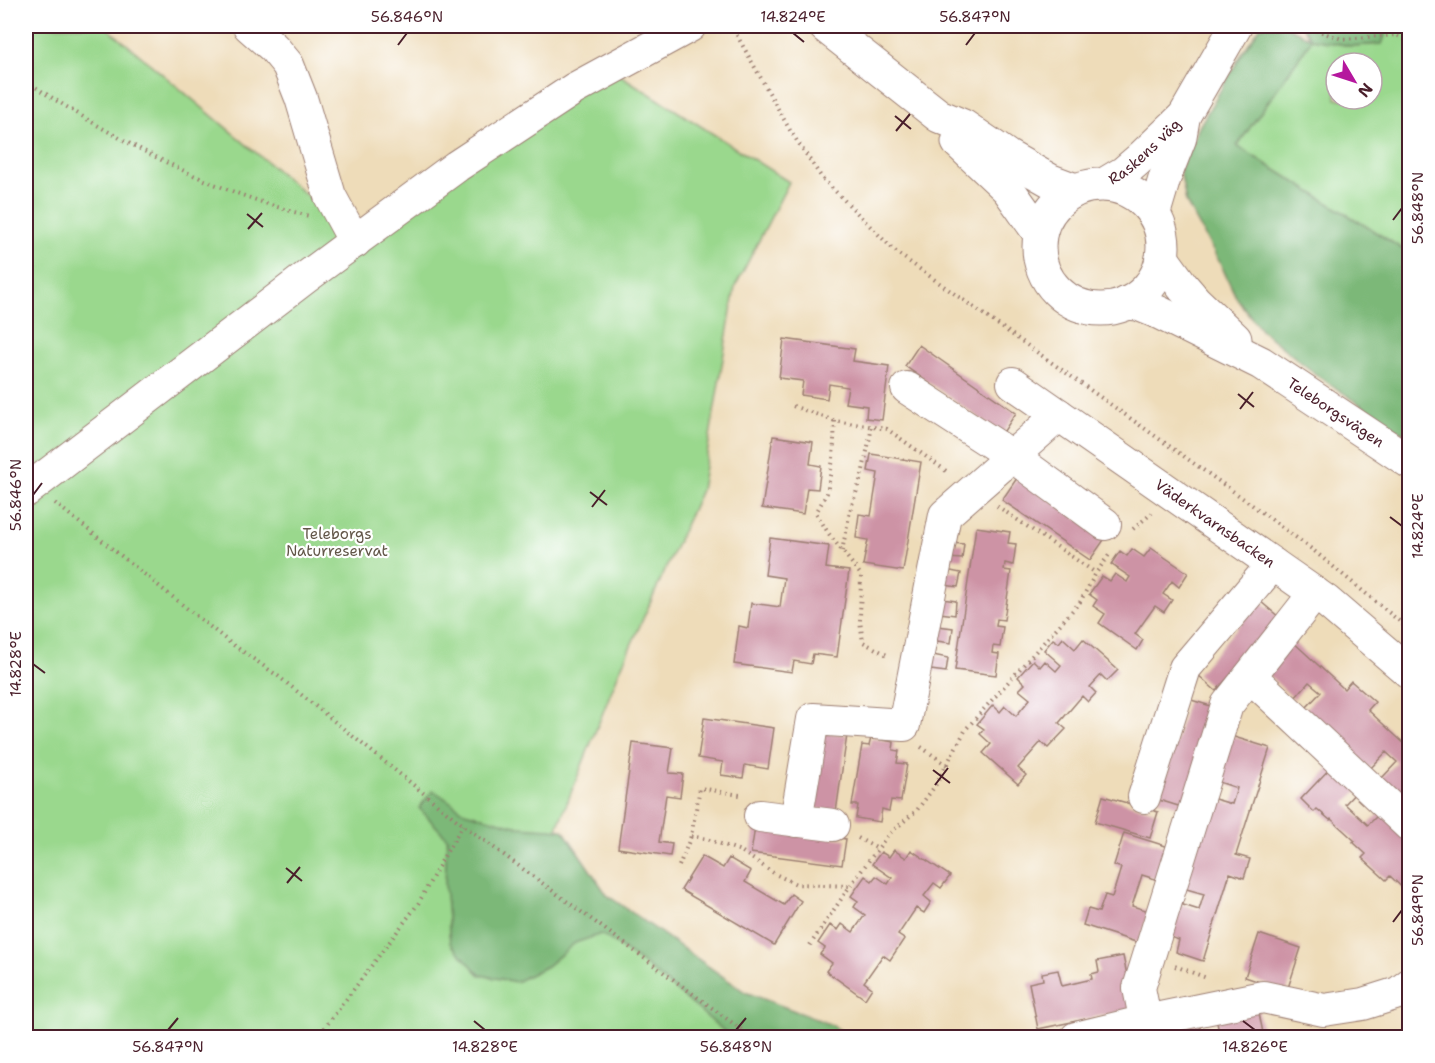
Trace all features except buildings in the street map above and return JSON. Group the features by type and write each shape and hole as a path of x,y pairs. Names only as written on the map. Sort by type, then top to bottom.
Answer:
{"main road":[{"path":"825,26 939,116 963,126 1051,182 1089,187 1119,187 1145,202 1158,221 1162,236 1162,258 1158,272 1140,296 1114,308 1093,309 1080,306 1062,296 1052,286 1042,268 1038,247 1045,220 1052,208 1063,198 1089,187"},
{"path":"939,116 953,138 1008,189 1040,234"},
{"name":"Teleborgsvägen","path":"1162,258 1195,301 1262,363"},
{"name":"Teleborgsvägen","path":"1127,303 1138,304 1160,313 1262,363 1410,462"}],"street":[{"path":"249,26 274,48 288,65 301,98 330,196 350,233"},
{"path":"31,487 350,233 574,89 690,26"},
{"name":"Raskens väg","path":"1089,187 1124,172 1184,116 1236,26"},
{"name":"Raskens väg","path":"1154,214 1180,139 1184,116"},
{"name":"Väderkvarnsbacken","path":"1013,383 1326,601 1410,673"},
{"path":"907,388 1012,456 1116,534"},
{"path":"796,821 813,719 904,724 945,515 1059,415"},
{"path":"1144,797 1185,668 1274,564"},
{"path":"1147,1029 1139,988 1227,705 1315,593"},
{"path":"1250,676 1410,826"},
{"path":"760,816 833,825"},
{"path":"1076,1038 1147,1029 1263,997 1324,1010 1363,1005 1398,993 1410,984"}],"path":[{"path":"729,26 734,30 756,68 790,132 822,178 897,253 1253,505 1313,550 1410,630"},
{"path":"1311,26 1341,39 1396,35 1410,41"},
{"path":"26,81 125,141 205,181 350,233"},
{"path":"836,421 833,459 826,494 816,513 829,534 861,575 860,621 863,642 915,669"},
{"path":"842,551 849,511 862,475 872,427"},
{"path":"31,487 51,500 229,642 278,676 463,825 753,1038"},
{"path":"810,945 888,835 917,810 935,786 966,729 1080,602 1116,534 1179,498"},
{"path":"679,866 690,836 700,788 745,796 760,816"},
{"path":"317,1038 418,904 463,825"},
{"path":"690,836 707,839 741,851 796,884 850,886"}],"green space":[{"name":"Teleborgs Naturreservat","path":"26,26 105,26 348,230 593,58 789,182 735,287 701,490 619,672 546,856 766,1037 26,1037"},
{"path":"1261,26 1285,26 1310,38 1302,26 1388,26 1382,44 1351,46 1312,39 1237,146 1409,253 1409,437 1318,376 1261,330 1237,299 1186,202 1180,170 1200,125"},
{"path":"1388,26 1409,26 1409,253 1237,146 1312,39 1351,46 1382,44"},
{"path":"433,790 465,812 519,827 563,830 607,895 745,992 832,1025 850,1037 731,1037 643,963 601,934 575,943 547,966 516,982 480,975 450,943 445,884 447,838 419,808"}]}
